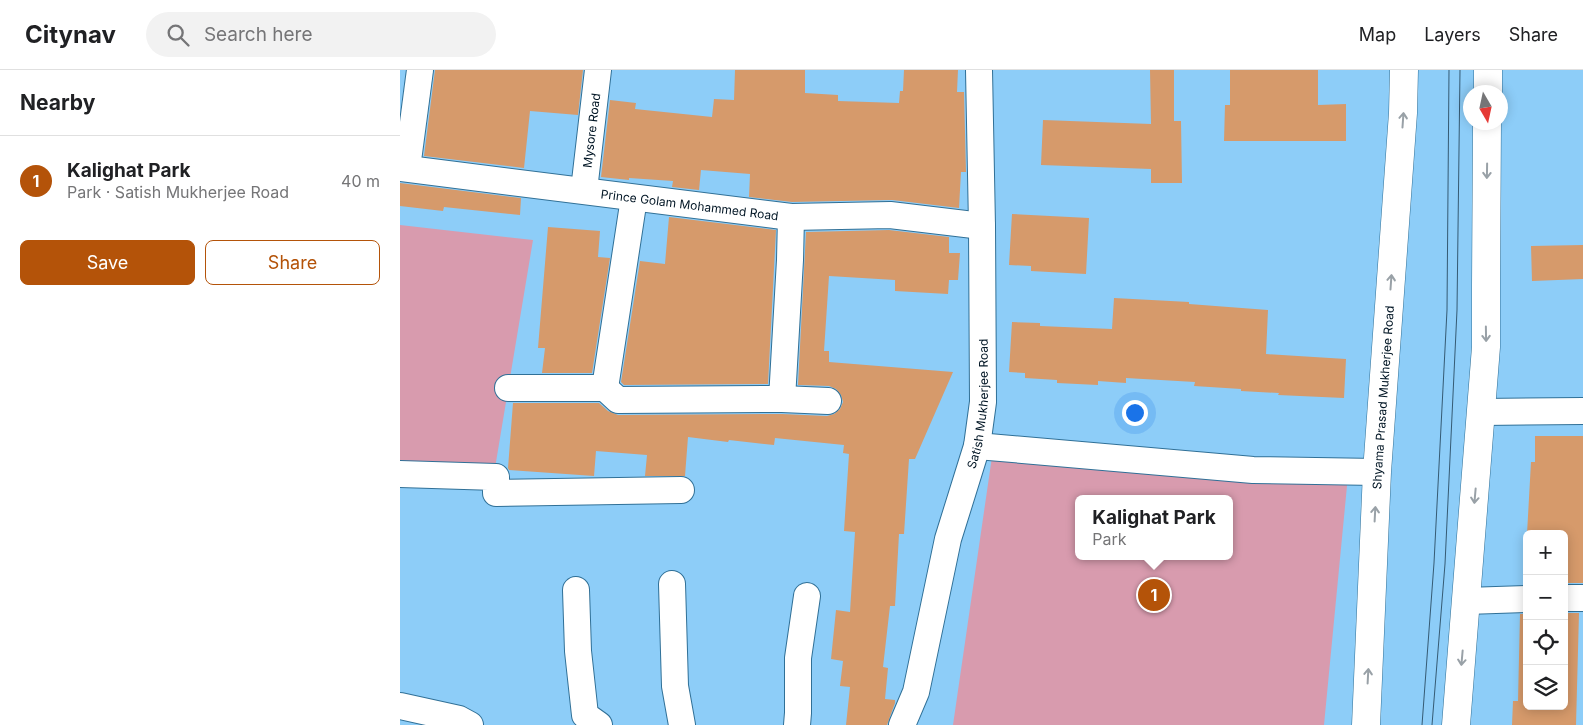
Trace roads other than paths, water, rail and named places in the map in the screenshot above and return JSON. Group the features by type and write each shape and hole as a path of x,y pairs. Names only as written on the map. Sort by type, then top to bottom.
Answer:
{"main road":[{"name":"Shyama Prasad Mukherjee Road","path":"1366,725 1377,472 1403,113 1404,70"},
{"path":"1488,70 1488,85"},
{"path":"1456,725 1486,347 1487,130"}],"street":[{"path":"403,168 420,70"},
{"name":"Mysore Road","path":"584,190 598,70"},
{"name":"Satish Mukherjee Road","path":"902,725 916,692 948,539 978,446 983,402 979,70"},
{"name":"Prince Golam Mohammed Road","path":"403,168 791,216 890,215 982,226"},
{"path":"605,388 634,198"},
{"path":"782,399 791,216"},
{"path":"508,388 605,388 618,400 782,399 828,401"},
{"path":"1481,412 1583,410"},
{"path":"978,446 1253,470 1377,472"},
{"path":"400,474 496,477 496,492 681,490"},
{"path":"672,584 675,686 682,725"},
{"path":"576,590 578,651 585,715 600,725"},
{"path":"797,725 798,658 807,596"},
{"path":"1568,598 1583,598"},
{"path":"1466,601 1523,599"},
{"path":"400,706 459,719 470,725"}],"tram line":[{"path":"1422,725 1434,563 1447,310 1449,70"},
{"path":"1432,725 1445,564 1457,310 1460,70"}],"place":[{"name":"Kalighat Park","path":"1154,595"}]}
